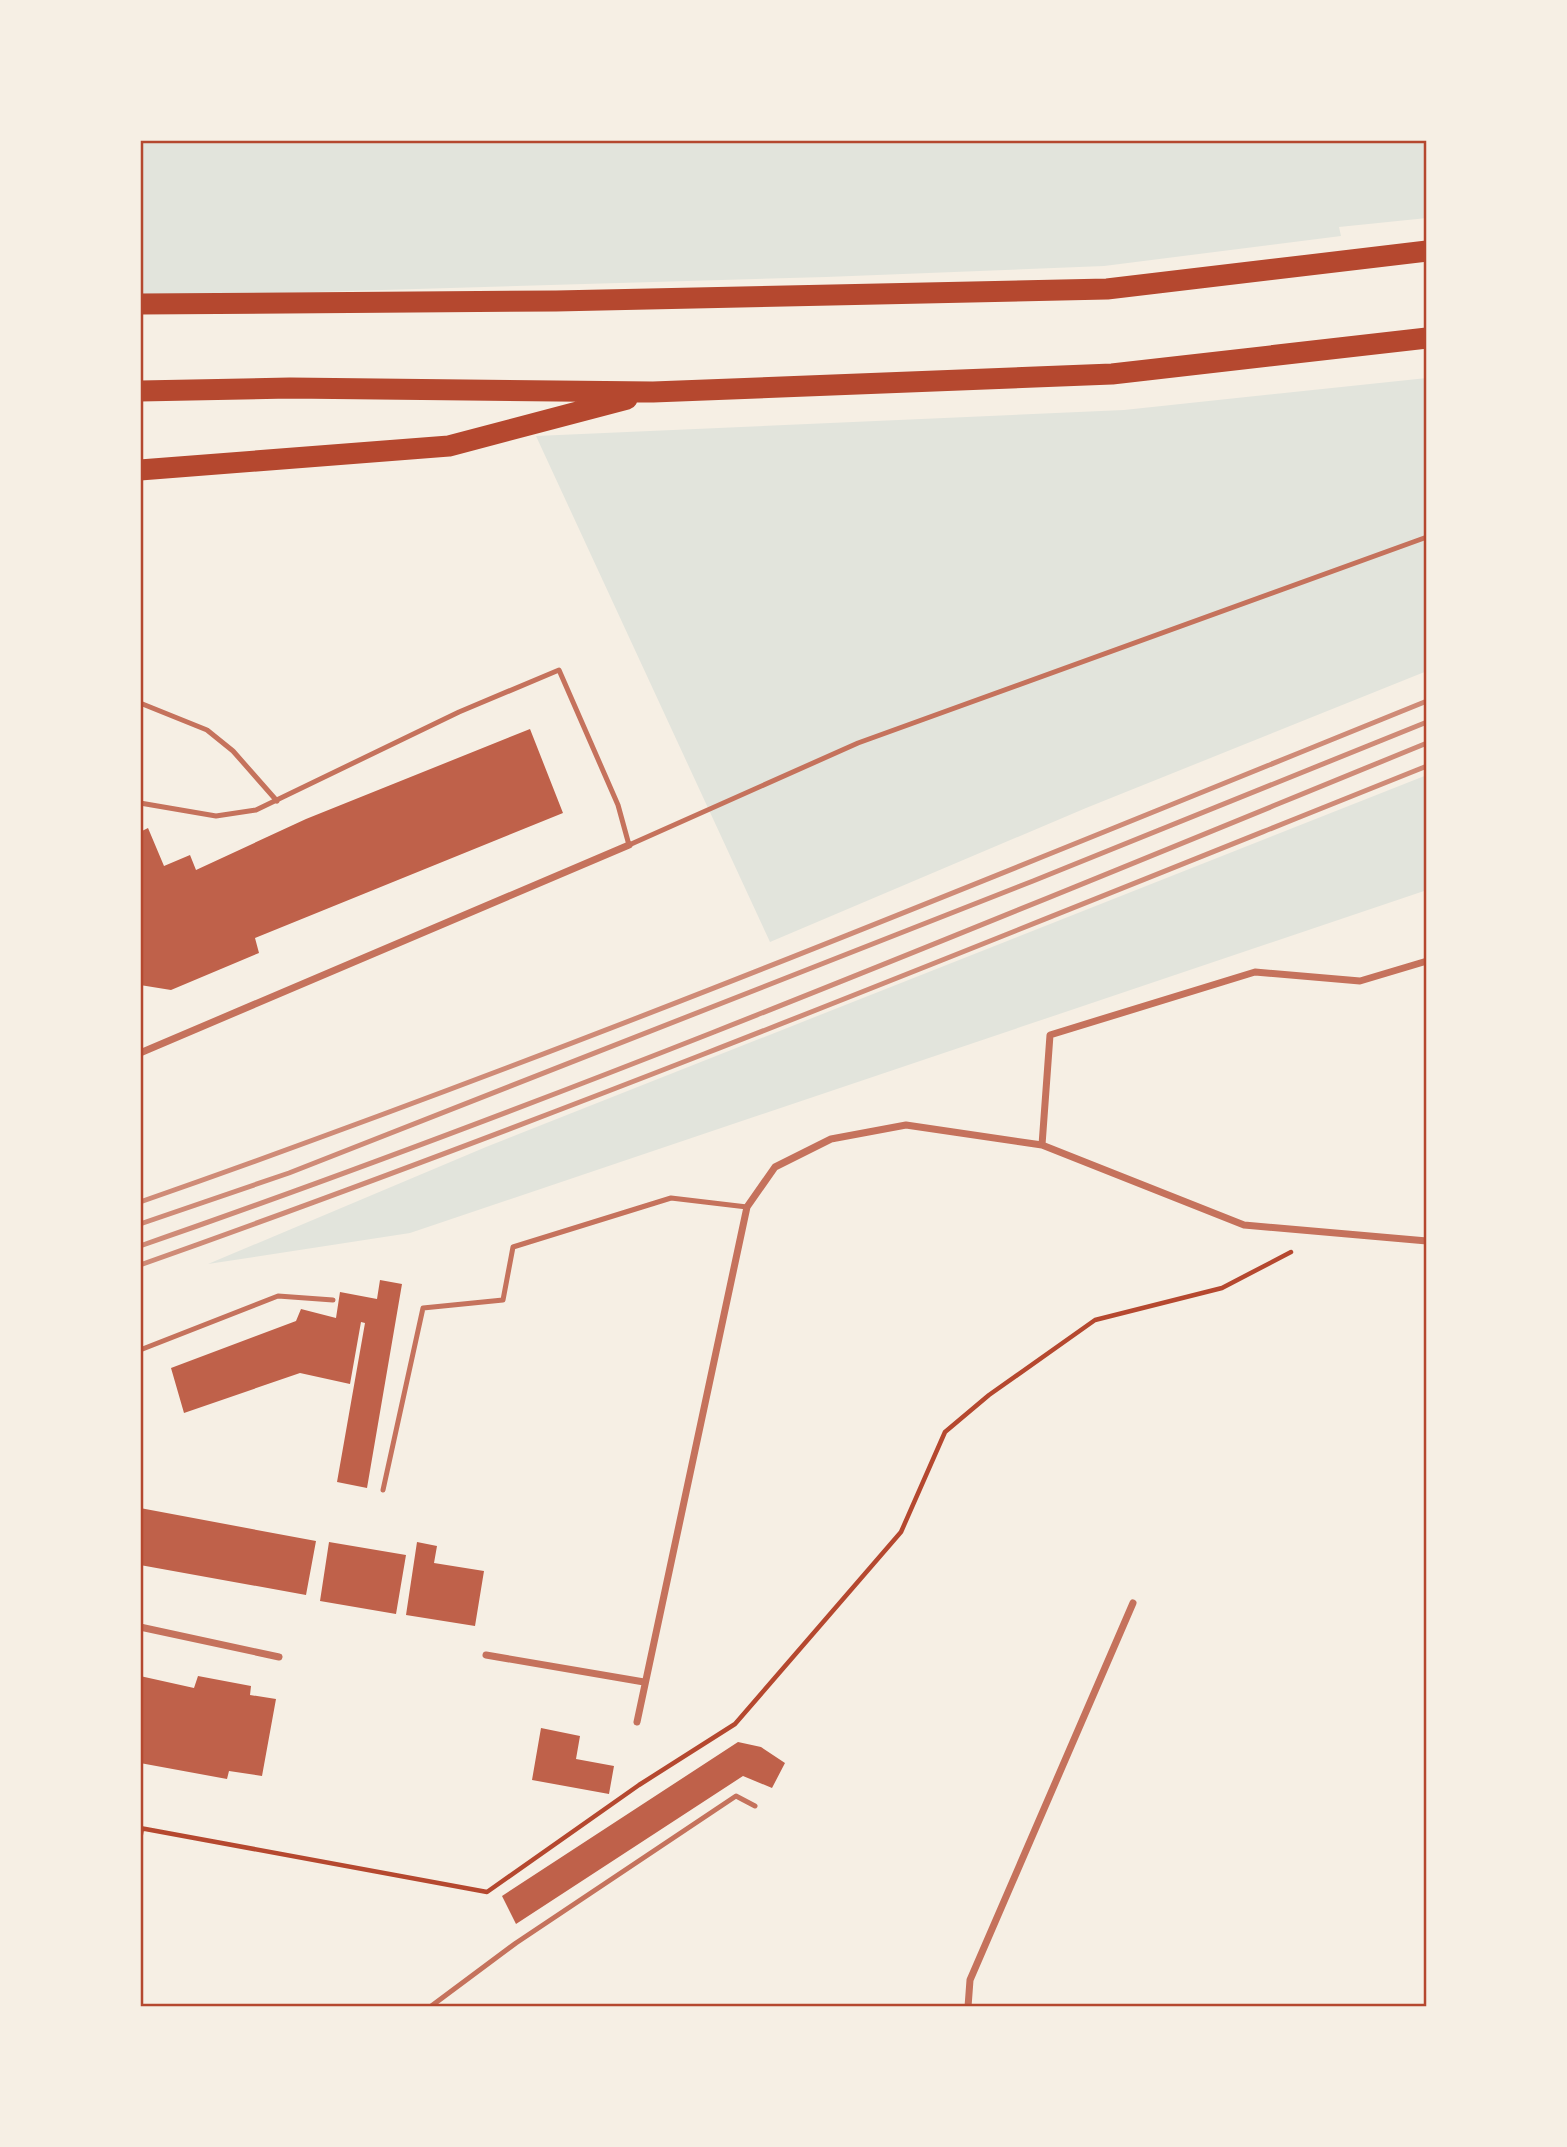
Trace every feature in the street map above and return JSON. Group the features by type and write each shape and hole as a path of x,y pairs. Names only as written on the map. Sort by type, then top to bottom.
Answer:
{"highway":[{"path":"140,304 556,301 1107,289 1427,251"},
{"path":"140,391 290,388 653,392 1112,374 1427,338"},
{"path":"140,470 449,446 653,392"}],"street":[{"path":"140,1053 629,845"},
{"path":"1042,1145 1050,1035 1255,972 1360,981 1427,961"},
{"path":"637,1722 747,1207 775,1167 831,1139 906,1125 1042,1145 1244,1225 1427,1241"},
{"path":"968,2007 970,1980 1133,1603"},
{"path":"140,1627 279,1657"},
{"path":"486,1655 644,1682"}],"lane":[{"path":"140,803 216,816 256,810 459,712 559,670 618,804 629,845 858,743 1427,537"},
{"path":"140,703 206,730 233,751 277,801"},
{"path":"383,1490 422,1308 503,1300 513,1247 671,1199 747,1207"},
{"path":"140,1350 278,1296 333,1300"},
{"path":"430,2007 516,1943 736,1796 755,1806"}],"path":[{"path":"140,1840 141,1828 487,1892 639,1785 735,1724 901,1532 945,1432 989,1395 1095,1320 1222,1288 1329,1233"}],"shaded area":[{"path":"140,140 1427,140 1427,218 1339,227 1341,236 1104,266 140,297"},
{"path":"1427,378 1427,671 1086,808 770,942 536,436 1124,410"},
{"path":"1427,775 1427,890 410,1233 208,1264 486,1147"}],"building":[{"path":"530,729 563,813 255,938 259,953 171,990 140,985 140,832 148,828 164,866 190,855 196,870 306,819"},
{"path":"380,1280 402,1284 367,1488 337,1482 365,1323 361,1322 350,1384 300,1373 184,1413 171,1368 296,1321 301,1309 336,1318 340,1292 377,1299"},
{"path":"140,1508 316,1541 306,1595 140,1565"},
{"path":"329,1542 406,1555 396,1614 320,1601"},
{"path":"417,1542 437,1546 434,1563 484,1571 475,1626 406,1615"},
{"path":"140,1676 194,1688 198,1676 251,1686 250,1695 276,1699 262,1776 229,1771 227,1779 140,1763"},
{"path":"541,1728 580,1736 576,1759 614,1766 609,1794 532,1780"},
{"path":"738,1742 761,1747 785,1763 772,1788 743,1776 516,1924 502,1896"}],"railway":[{"path":"140,1202 303,1144 626,1022 1427,701"},
{"path":"140,1224 289,1173 1033,881 1427,722"},
{"path":"140,1246 303,1188 626,1066 947,939 1427,743"},
{"path":"140,1265 625,1085 1427,766"}]}
